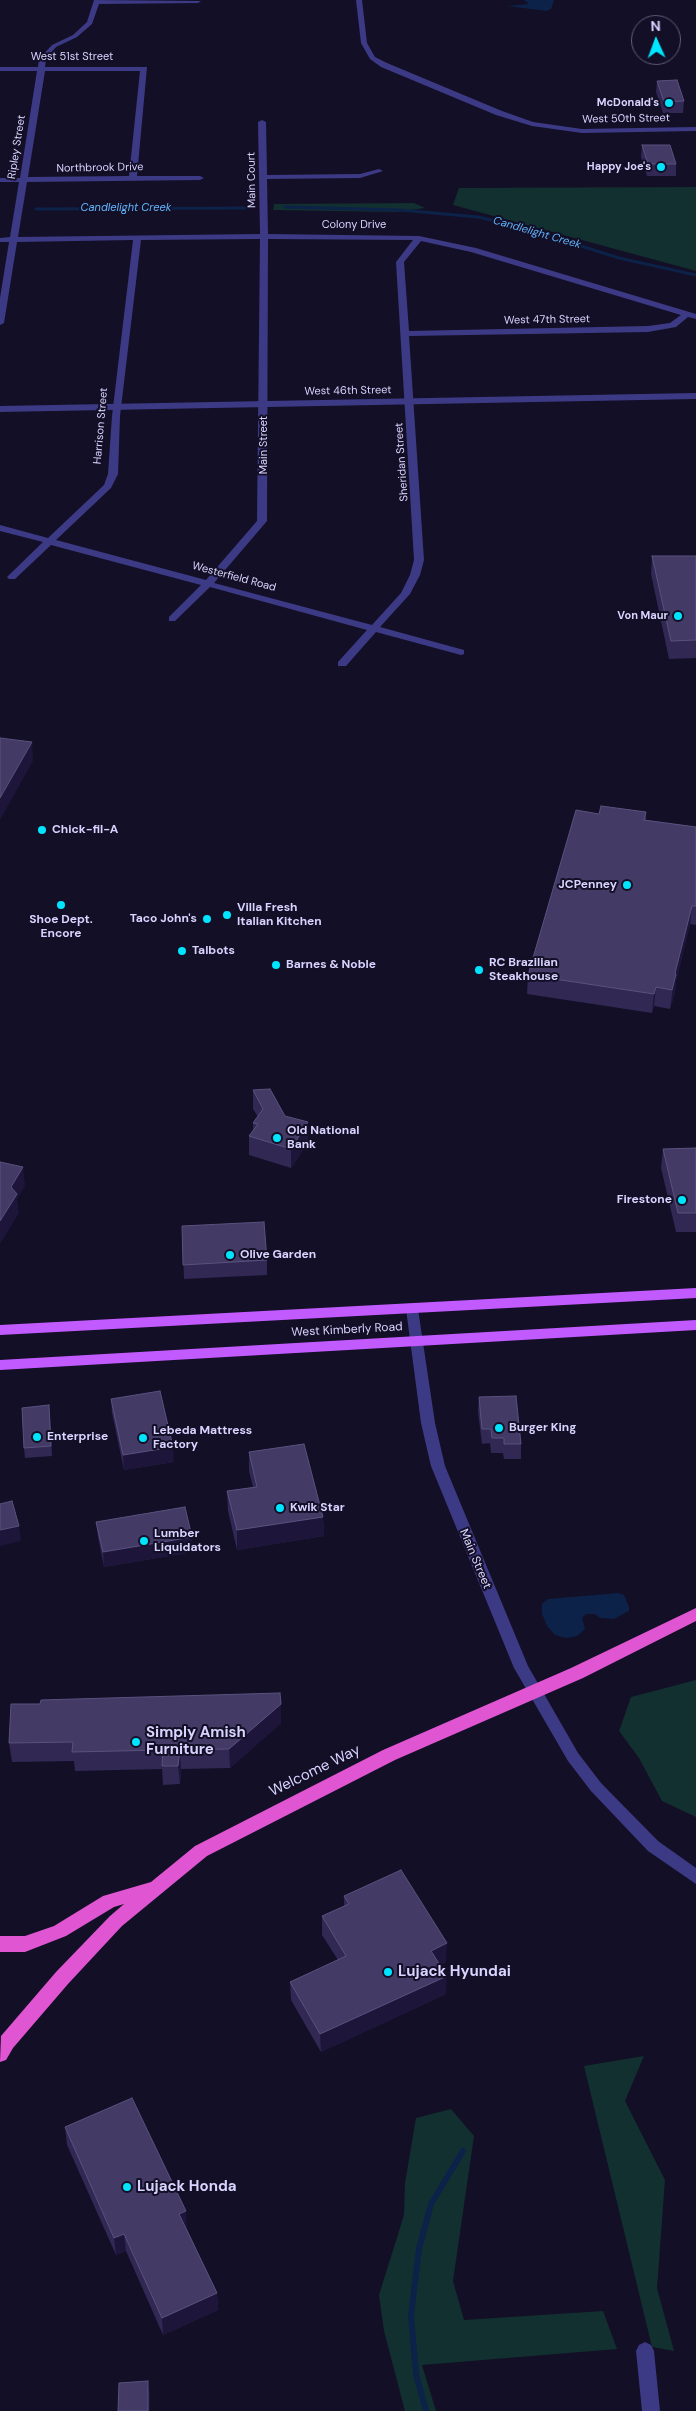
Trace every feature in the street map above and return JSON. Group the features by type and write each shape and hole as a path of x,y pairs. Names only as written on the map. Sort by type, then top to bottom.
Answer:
{"highway":[{"name":"Welcome Way","path":"3,2048 62,1978 116,1921 201,1851 274,1812 389,1755 577,1673 696,1614"},
{"path":"0,1944 25,1944 51,1934 109,1901 155,1887"}],"main road":[{"name":"West Kimberly Road","path":"0,1330 696,1293"},
{"name":"West Kimberly Road","path":"0,1365 696,1325"}],"street":[{"name":"West 50th Street","path":"360,0 364,43 372,58 499,113 532,124 557,129 582,131 696,129"},
{"path":"97,1 198,1"},
{"name":"Ripley Street","path":"0,323 43,59 54,46 76,36 90,24 97,1"},
{"name":"West 51st Street","path":"0,69 144,69 133,179"},
{"name":"Main Court","path":"262,122 264,236"},
{"path":"263,177 360,176 379,171"},
{"name":"Northbrook Drive","path":"0,180 200,178"},
{"name":"Colony Drive","path":"0,240 264,236 419,238 473,250 696,318"},
{"name":"Main Street","path":"172,619 209,584 262,521 264,236"},
{"name":"Harrison Street","path":"12,576 108,486 113,474 116,416 137,238"},
{"name":"Sheridan Street","path":"342,664 405,594 415,575 419,560 400,262 419,238"},
{"name":"West 47th Street","path":"404,334 648,330 673,325 686,314"},
{"name":"West 46th Street","path":"0,408 696,396"},
{"name":"Westerfield Road","path":"0,528 461,652"},
{"name":"Main Street","path":"412,1309 428,1423 438,1466 473,1556 532,1691 573,1757 596,1787 653,1846 679,1867 696,1877"},
{"path":"645,2351 651,2411"}],"green space":[{"path":"696,187 696,271 453,205 459,188"},
{"path":"414,203 425,208 397,212 273,210 274,204"},
{"path":"696,1680 696,1817 662,1801 639,1758 619,1731 631,1697"},
{"path":"644,2056 625,2101 665,2180 657,2288 674,2351 652,2347 584,2066"},
{"path":"451,2109 474,2136 453,2281 464,2320 603,2311 617,2349 422,2365 436,2411 405,2411 384,2331 379,2295 404,2215 405,2183 416,2118"}],"water":[{"path":"524,0 554,0 551,9 547,11 507,6 529,4"},
{"path":"618,1593 624,1595 629,1611 614,1619 600,1618 595,1614 586,1614 582,1618 585,1629 577,1636 566,1638 555,1635 547,1626 542,1614 542,1604 548,1599"}],"building":[{"path":"677,80 684,101 664,102 657,81"},
{"path":"642,145 670,145 676,164 648,164"},
{"name":"Von Maur","path":"652,556 696,556 696,640 671,641"},
{"path":"0,738 32,742 0,798"},
{"name":"JCPenney","path":"601,806 646,812 644,820 696,827 696,906 692,906 672,990 656,987 654,994 528,975 576,810 599,814"},
{"path":"270,1089 285,1116 308,1122 291,1149 249,1136 258,1124 253,1123 263,1109 253,1090"},
{"name":"Firestone","path":"696,1148 696,1213 678,1213 663,1149"},
{"path":"0,1162 23,1167 11,1187 17,1194 0,1221"},
{"path":"264,1222 267,1260 183,1265 182,1226"},
{"name":"Lebeda Mattress Factory","path":"160,1391 173,1447 123,1455 111,1399"},
{"path":"516,1396 521,1444 504,1444 504,1438 492,1438 491,1429 482,1429 479,1397"},
{"name":"Enterprise","path":"49,1405 51,1446 24,1448 22,1408"},
{"name":"Kwik Star","path":"304,1444 323,1517 237,1530 227,1491 257,1487 249,1452"},
{"path":"12,1501 19,1526 0,1530 0,1504"},
{"path":"185,1507 192,1537 103,1552 96,1522"},
{"path":"280,1693 281,1704 229,1749 180,1750 178,1766 162,1766 163,1750 72,1752 73,1742 9,1743 11,1704 40,1704 41,1700"},
{"name":"Lujack Hyundai","path":"401,1870 447,1943 431,1951 447,1976 320,2034 290,1982 346,1956 322,1916 349,1904 344,1896"},
{"name":"Lujack Honda","path":"132,2098 186,2211 179,2214 217,2293 162,2318 124,2234 114,2238 65,2127"},
{"path":"148,2381 148,2411 118,2411 119,2383"}],"waterway":[{"name":"Candlelight Creek","path":"285,207 400,210 478,217 521,227 619,258 696,275"},
{"name":"Candlelight Creek","path":"36,209 246,208"},
{"name":"Candlelight Creek","path":"426,2411 416,2374 411,2316 419,2249 431,2204 463,2151"}],"place":[{"name":"McDonald's","path":"669,103"},
{"name":"Happy Joe's","path":"661,167"},
{"name":"Von Maur","path":"678,616"},
{"name":"Chick-fil-A","path":"42,830"},
{"name":"JCPenney","path":"627,885"},
{"name":"Shoe Dept. Encore","path":"61,905"},
{"name":"Villa Fresh Italian Kitchen","path":"227,915"},
{"name":"Taco John's","path":"207,919"},
{"name":"Talbots","path":"182,951"},
{"name":"Barnes & Noble","path":"276,965"},
{"name":"RC Brazilian Steakhouse","path":"479,970"},
{"name":"Old National Bank","path":"277,1138"},
{"name":"Firestone","path":"682,1200"},
{"name":"Olive Garden","path":"230,1255"},
{"name":"Burger King","path":"499,1428"},
{"name":"Enterprise","path":"37,1437"},
{"name":"Lebeda Mattress Factory","path":"143,1438"},
{"name":"Kwik Star","path":"280,1508"},
{"name":"Lumber Liquidators","path":"144,1541"},
{"name":"Simply Amish Furniture","path":"136,1742"},
{"name":"Lujack Hyundai","path":"388,1972"},
{"name":"Lujack Honda","path":"127,2187"}]}
